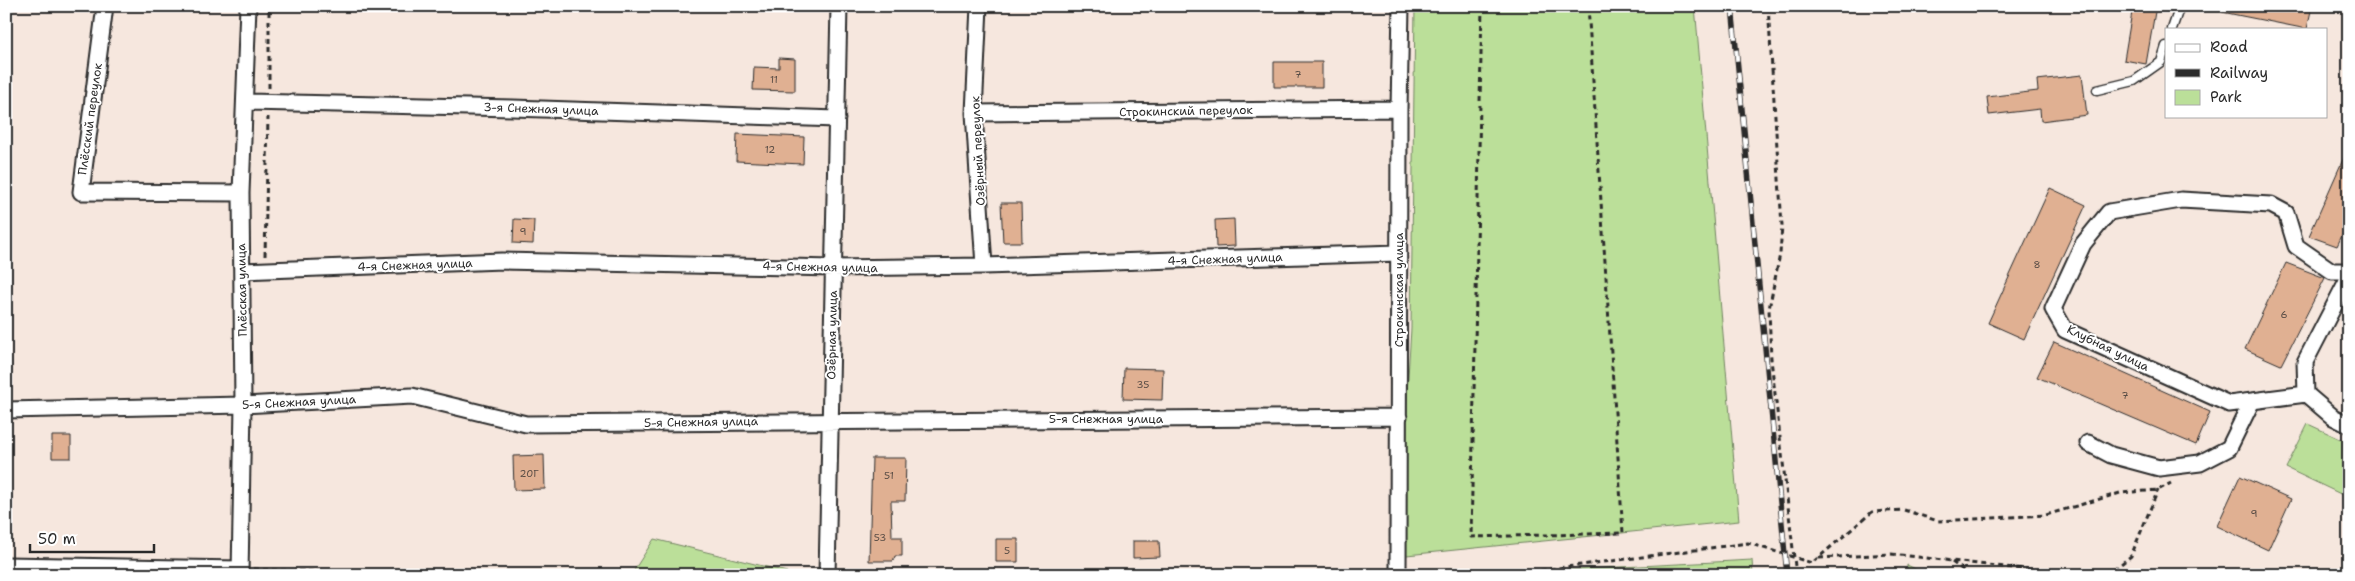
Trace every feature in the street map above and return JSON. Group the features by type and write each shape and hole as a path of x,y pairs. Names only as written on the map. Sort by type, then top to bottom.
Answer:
{"street":[{"name":"Плёсский переулок","path":"105,6 81,192 241,193"},
{"name":"Плёсская улица","path":"240,572 243,405 241,193 248,6"},
{"name":"Озёрная улица","path":"827,575 839,6"},
{"name":"Озёрный переулок","path":"978,6 974,113 984,266"},
{"name":"Строкинская улица","path":"1398,575 1399,109 1402,6"},
{"name":"3-я Снежная улица","path":"245,102 522,108 837,119"},
{"name":"Строкинский переулок","path":"974,113 1399,109"},
{"name":"Клубная улица","path":"2306,394 2228,404 2065,330 2053,309 2083,244 2109,212 2181,200 2271,205 2286,213 2296,246 2332,271 2349,271"},
{"name":"4-я Снежная улица","path":"242,271 502,261 833,268 984,266 1398,253"},
{"path":"2349,277 2305,362 2306,394 2333,417 2349,425"},
{"name":"5-я Снежная улица","path":"6,410 243,405 412,396 526,424 1399,417"},
{"path":"2088,443 2111,455 2160,468 2200,462 2229,448 2252,401"},
{"path":"6,564 240,572"}],"lane":[{"path":"2172,28 2180,6"},
{"path":"2097,90 2134,81 2160,62 2165,49"}],"path":[{"path":"264,271 270,6"},
{"path":"1482,6 1471,537 1623,533 1588,6"},
{"path":"1768,6 1782,226 1780,254 1768,309 1796,575"},
{"path":"1505,575 1748,543 1812,563 1872,512 1904,510 1938,521 2046,515 2120,492 2158,490 2178,479 2188,465"},
{"path":"2107,575 2131,556 2158,490"},
{"path":"1819,558 1891,554 2075,575"},
{"path":"1951,562 1970,575"},
{"path":"240,572 396,575"}],"green space":[{"path":"1415,6 1695,6 1739,521 1397,556 1411,329"},
{"path":"2308,424 2349,443 2349,498 2286,468"},
{"path":"654,539 787,572 788,575 631,575"},
{"path":"1752,560 1753,575 1527,575 1528,572"},
{"path":"1907,565 1928,575 1907,575"}],"building":[{"path":"2133,6 2156,6 2146,64 2124,60"},
{"path":"2222,6 2312,6 2307,28 2222,12"},
{"path":"779,58 795,59 795,91 753,90 754,67 779,68"},
{"path":"1274,62 1322,62 1322,87 1274,87"},
{"path":"2082,75 2087,115 2041,121 2040,109 1989,115 1987,97 2038,91 2037,80"},
{"path":"737,134 804,137 803,164 736,161"},
{"path":"2349,146 2349,221 2337,246 2309,236"},
{"path":"2050,188 2086,205 2024,339 1988,323"},
{"path":"1001,203 1021,203 1022,242 1003,242"},
{"path":"514,219 534,220 533,244 513,243"},
{"path":"1234,219 1235,246 1216,247 1215,220"},
{"path":"2286,263 2325,278 2281,365 2245,349"},
{"path":"2054,342 2210,412 2196,445 2037,377"},
{"path":"1124,368 1163,369 1162,400 1123,399"},
{"path":"52,436 71,436 71,458 52,458"},
{"path":"544,455 545,489 514,490 513,456"},
{"path":"872,458 906,458 905,501 891,501 892,537 902,537 902,556 895,556 893,561 869,561"},
{"path":"2240,476 2291,499 2268,550 2217,526"},
{"path":"996,539 1018,539 1018,562 996,562"},
{"path":"1133,541 1159,541 1160,557 1133,558"}],"railway":[{"path":"1732,6 1787,575"}]}
